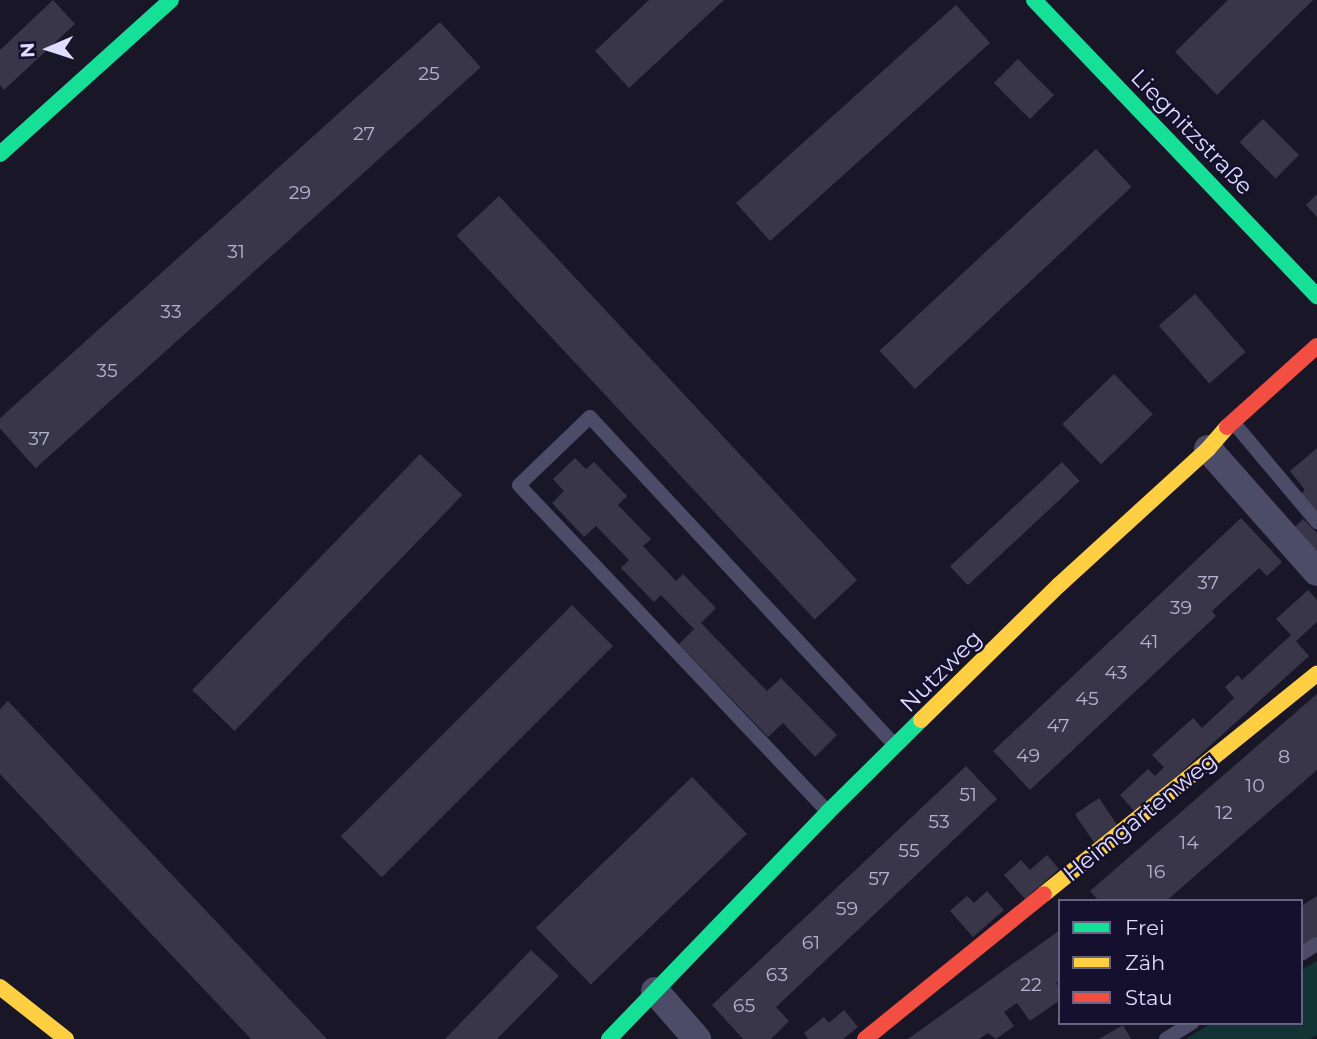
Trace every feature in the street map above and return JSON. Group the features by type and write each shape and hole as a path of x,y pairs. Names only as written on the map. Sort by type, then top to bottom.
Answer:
{"street":[{"path":"0,154 171,0"},
{"name":"Liegnitzstraße","path":"1034,0 1317,296"},
{"name":"Nutzweg","path":"609,1039 828,813 1059,585 1208,449 1232,421 1317,346"},
{"path":"1208,449 1317,572"},
{"name":"Heimgartenweg","path":"865,1039 1317,674"},
{"path":"0,987 66,1039"},
{"path":"655,991 697,1039"}],"lane":[{"path":"828,813 519,485 590,417 897,747"},
{"path":"1232,421 1317,522"},
{"path":"1166,1039 1189,1025"}],"green space":[{"path":"1317,961 1317,1035 1310,1039 1186,1039 1209,1025 1303,1025 1303,969"}],"building":[{"path":"53,0 75,24 4,90 0,85 0,50"},
{"path":"649,0 724,0 629,88 595,51"},
{"path":"1228,0 1313,0 1217,95 1175,52"},
{"path":"956,5 990,43 770,241 736,203"},
{"path":"440,22 481,67 36,468 0,429 0,418"},
{"path":"1018,59 1054,95 1030,119 994,83"},
{"path":"1263,119 1299,155 1276,178 1240,142"},
{"path":"1096,149 1131,187 915,389 880,351"},
{"path":"1317,194 1317,217 1306,205"},
{"path":"499,196 857,580 815,620 457,236"},
{"path":"1195,294 1246,352 1209,384 1159,325"},
{"path":"1114,374 1153,414 1101,464 1062,424"},
{"path":"1317,448 1317,515 1300,494 1305,490 1290,471"},
{"path":"420,454 462,495 235,731 192,690"},
{"path":"575,458 586,469 594,462 627,496 618,505 651,539 643,546 676,581 683,574 716,608 701,623 767,691 781,678 837,735 815,757 783,723 768,737 679,644 694,629 661,595 654,602 621,568 629,560 596,526 584,537 552,503 564,491 553,479"},
{"path":"1062,462 1080,481 968,585 950,566"},
{"path":"1241,518 1282,562 1267,576 1259,568 1212,611 1216,616 1030,790 993,751"},
{"path":"1303,519 1317,533 1317,558 1292,530"},
{"path":"1308,590 1317,600 1317,622 1296,641 1309,656 1136,813 1120,795 1148,769 1155,776 1164,767 1152,755 1193,718 1202,728 1234,698 1225,687 1238,675 1242,680 1291,635 1276,619"},
{"path":"572,605 613,646 382,877 341,836"},
{"path":"1317,694 1317,770 1168,899 1097,899 1090,891"},
{"path":"8,701 327,1039 251,1039 0,774 0,709"},
{"path":"966,766 997,799 776,1007 789,1021 771,1039 743,1039 712,1005"},
{"path":"692,777 747,834 591,985 536,928"},
{"path":"1099,798 1118,826 1094,842 1075,814"},
{"path":"1047,855 1059,869 1025,899 1004,875 1021,860 1030,870"},
{"path":"987,891 1004,910 973,937 950,911 967,896 974,903"},
{"path":"1317,896 1317,937 1303,946 1303,905"},
{"path":"1058,931 1058,1001 1030,1021 1017,1003 1004,1012 1014,1026 996,1039 988,1033 979,1039 908,1039"},
{"path":"531,950 559,976 497,1039 445,1039"},
{"path":"844,1010 858,1027 843,1039 808,1039 804,1033 824,1017 829,1023"},
{"path":"1123,1025 1131,1039 1099,1039"}],"traffic: fast":[{"path":"0,154 171,0"},
{"path":"1034,0 1317,296"},
{"path":"609,1039 828,812 921,720"}],"traffic: slow":[{"path":"921,720 1059,585 1208,449 1227,427"},
{"path":"1044,894 1317,674"},
{"path":"0,987 66,1039"}],"traffic: jam":[{"path":"1227,427 1317,346"},
{"path":"865,1039 1044,894"}]}
